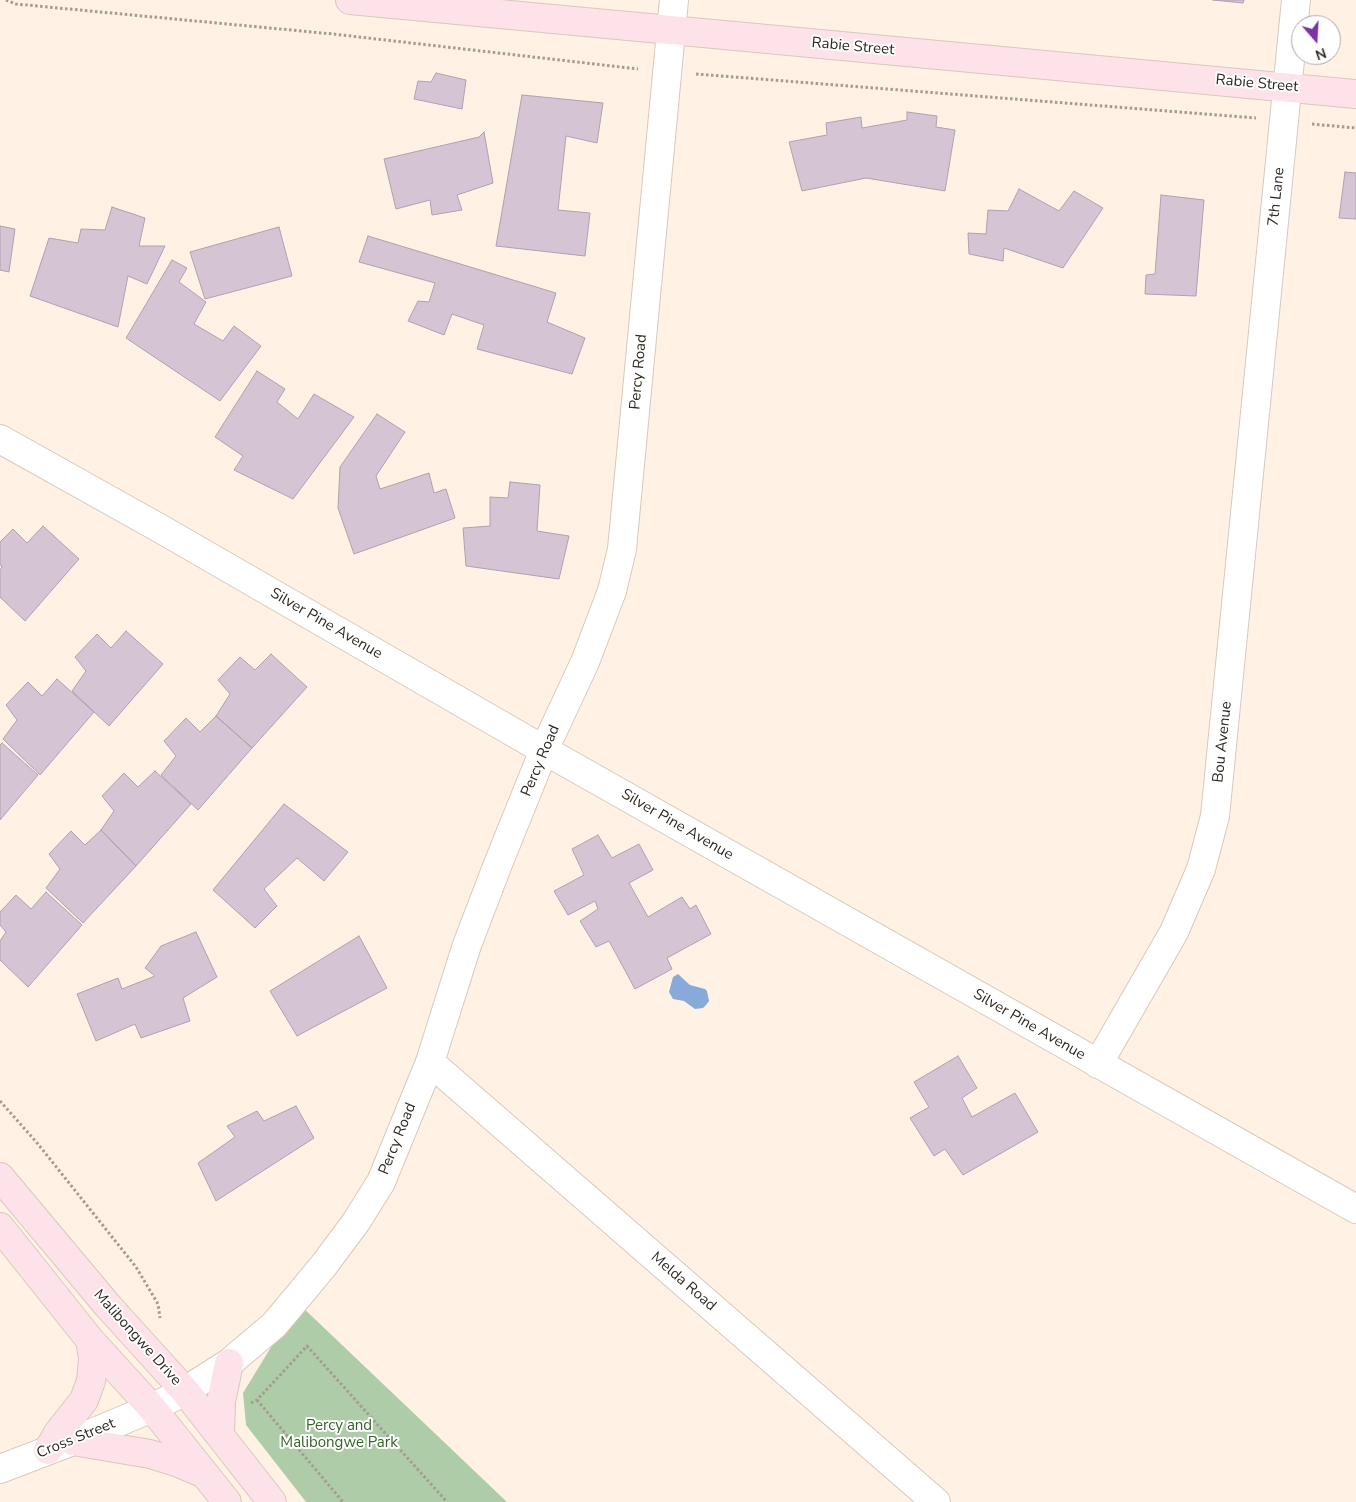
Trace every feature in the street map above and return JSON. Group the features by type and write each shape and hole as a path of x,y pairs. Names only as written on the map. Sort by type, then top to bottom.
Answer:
{"main road":[{"name":"Rabie Street","path":"350,0 1356,94"},
{"name":"Malibongwe Drive","path":"0,1177 108,1306 185,1391 272,1502"},
{"path":"0,1227 90,1340 152,1408 227,1502"},
{"path":"90,1340 92,1358 91,1381 84,1400 58,1433 61,1446 150,1454 179,1463 203,1474"},
{"path":"220,1436 221,1402 229,1363"}],"street":[{"name":"Percy Road","path":"152,1408 185,1391 229,1363 274,1325 324,1265 356,1222 381,1182 430,1062 467,945 544,750 602,621 612,591 622,549 674,0"},
{"name":"7th Lane","path":"1258,394 1296,0"},
{"name":"Bou Avenue","path":"1098,1064 1174,932 1201,869 1215,816 1258,394"},
{"name":"Silver Pine Avenue","path":"0,439 161,529 544,750 1356,1209"},
{"name":"Melda Road","path":"430,1062 936,1502"},
{"name":"Cross Street","path":"0,1469 152,1408"}],"path":[{"path":"0,1101 38,1144 136,1267 158,1304 160,1321"},
{"path":"343,1502 257,1400 307,1346 447,1502"}],"green space":[{"name":"Percy and Malibongwe Park","path":"298,1303 507,1502 306,1502 246,1425 243,1393"}],"water":[{"path":"678,974 690,985 707,991 709,1001 703,1008 695,1009 684,1001 673,999 669,992 673,977"}],"building":[{"path":"1213,0 1244,0 1243,3"},
{"path":"436,73 466,80 462,109 414,99 418,81 431,82"},
{"path":"522,95 603,103 597,143 566,136 558,210 590,213 585,256 496,246"},
{"path":"907,112 937,116 936,127 955,130 945,191 866,178 802,191 789,142 827,135 826,123 861,117 862,128 907,120"},
{"path":"484,132 493,183 457,195 462,210 432,215 430,200 396,209 384,159 479,137"},
{"path":"1345,172 1356,173 1356,219 1339,218"},
{"path":"1019,189 1059,211 1074,191 1103,208 1063,268 1004,248 1003,261 969,254 968,233 986,234 988,210 1008,211"},
{"path":"1161,195 1204,200 1196,296 1145,294 1146,275 1155,274"},
{"path":"112,207 145,218 139,246 165,246 147,284 128,276 118,327 30,296 49,238 78,243 81,229 105,230"},
{"path":"0,226 15,229 9,272 0,270"},
{"path":"279,227 292,276 205,299 190,252"},
{"path":"368,236 556,293 547,322 585,338 572,374 477,349 484,325 452,314 444,335 408,321 418,301 429,302 435,283 359,262"},
{"path":"172,260 187,268 179,282 206,302 194,324 223,341 234,326 261,346 220,401 126,338"},
{"path":"257,371 285,389 277,402 298,419 314,394 354,417 293,499 234,470 243,456 215,437"},
{"path":"377,414 405,432 376,476 380,489 429,473 434,493 446,489 455,518 354,554 338,508 340,467"},
{"path":"510,482 540,485 537,531 569,536 559,579 466,566 463,528 490,526 490,497 508,498"},
{"path":"43,526 79,559 25,621 0,597 0,570 2,567 0,564 0,542 13,529 27,543"},
{"path":"126,631 163,664 109,726 72,691 86,671 75,657 97,634 111,648"},
{"path":"271,654 307,687 252,748 216,716 230,694 218,680 240,657 255,670"},
{"path":"57,679 94,712 40,775 3,739 17,720 6,705 28,682 42,696"},
{"path":"216,716 252,748 198,810 161,775 176,756 164,741 186,718 200,732"},
{"path":"2,743 38,775 0,820 0,745"},
{"path":"155,771 191,804 136,866 101,830 114,811 102,796 124,773 138,787"},
{"path":"284,804 348,852 324,881 297,858 264,889 277,906 255,928 213,890"},
{"path":"101,830 136,866 83,923 46,888 60,869 49,854 71,831 85,845"},
{"path":"598,835 612,858 639,844 653,870 629,883 648,917 682,897 690,909 696,905 711,934 667,958 672,969 635,989 609,941 596,947 580,921 598,909 595,901 568,915 554,891 584,875 572,849"},
{"path":"46,892 82,925 28,987 0,960 0,941 6,932 0,925 0,912 16,895 31,909"},
{"path":"196,932 217,977 183,998 190,1021 141,1038 135,1024 96,1041 77,994 118,978 122,989 155,976 145,968 161,946"},
{"path":"359,936 387,988 297,1036 270,991"},
{"path":"958,1056 977,1088 962,1098 972,1117 1015,1093 1038,1132 963,1175 945,1149 934,1156 910,1118 929,1107 914,1082"},
{"path":"296,1106 314,1138 216,1201 198,1163 235,1137 227,1126 257,1111 264,1121"}]}
